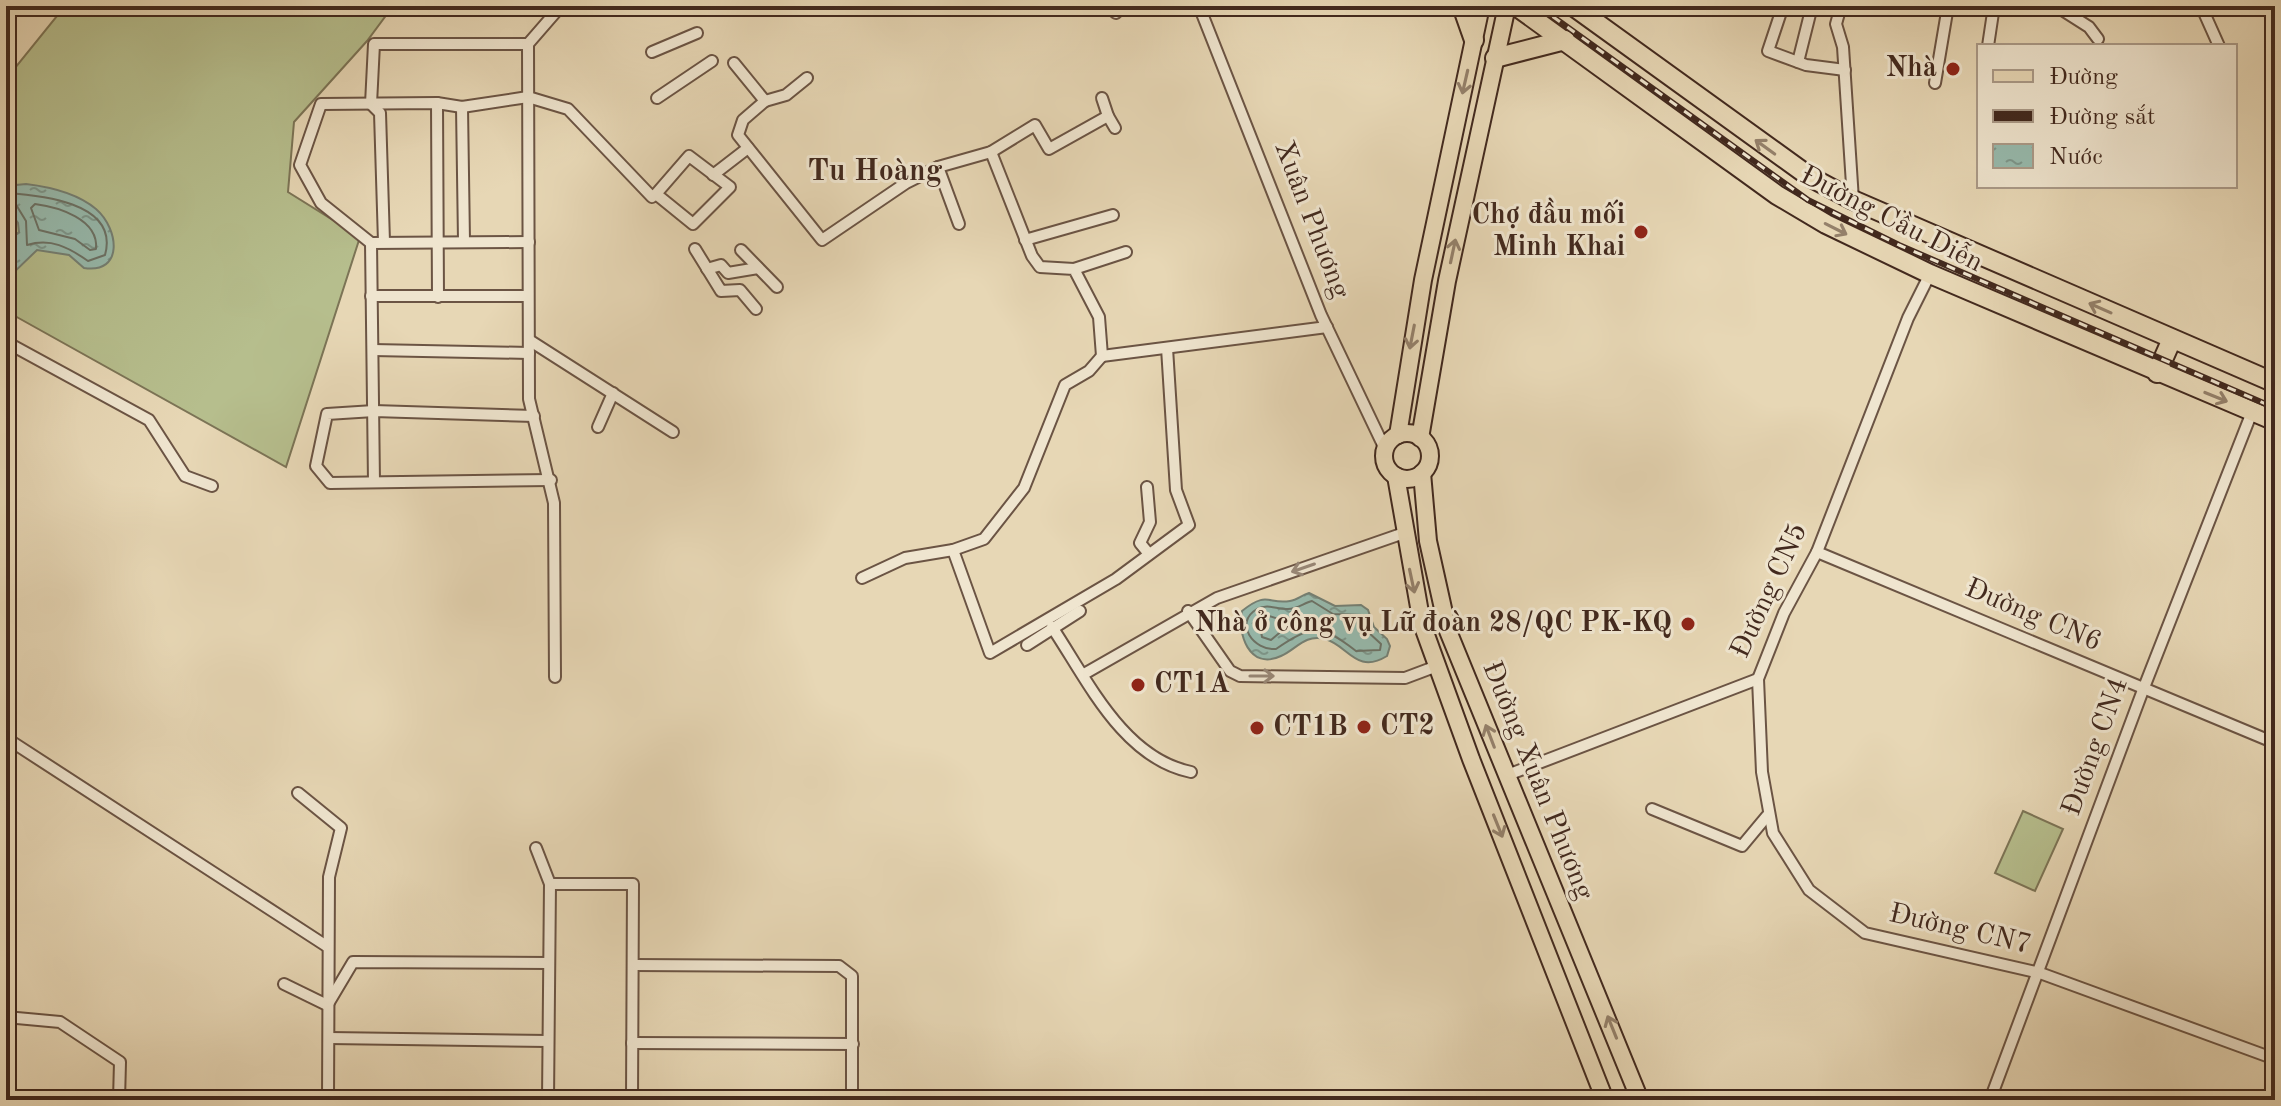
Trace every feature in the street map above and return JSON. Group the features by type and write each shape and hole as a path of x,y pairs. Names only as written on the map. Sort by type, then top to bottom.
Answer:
{"highway":[{"path":"1462,6 1474,40"},
{"name":"Đường Cầu Diễn","path":"1516,6 1777,195 1826,224 1930,274 2275,421"},
{"name":"Đường Cầu Diễn","path":"1573,6 1772,152 1853,200 2275,383"},
{"path":"1495,58 1565,40"},
{"path":"2157,373 2172,339"}],"main road":[{"path":"1481,6 1423,280 1398,435 1385,449 1384,461 1396,476 1413,479 1422,473 1430,457 1420,438 1433,348 1507,6"},
{"path":"1398,435 1420,438"},
{"name":"Đường Xuân Phương","path":"1422,473 1435,585 1448,631 1640,1100"},
{"name":"Đường Xuân Phương","path":"1396,476 1422,624 1605,1100"}],"street":[{"path":"555,677 554,503 551,480 529,399 528,44 561,6"},
{"name":"Xuân Phương","path":"1199,6 1327,327 1385,449"},
{"path":"1783,6 1768,51 1798,62 1845,70"},
{"path":"1798,62 1812,6"},
{"path":"1841,6 1836,24 1843,47 1853,200"},
{"path":"1935,83 1948,6"},
{"path":"1988,44 1994,6"},
{"path":"2056,6 2089,27 2098,39"},
{"path":"2266,6 2275,14"},
{"path":"2201,7 2218,44"},
{"path":"652,52 697,33"},
{"path":"384,242 380,113 371,104 374,44 528,44"},
{"path":"657,98 712,61"},
{"path":"734,63 765,101"},
{"path":"807,78 786,95 765,101 743,120 738,135 822,240 906,183 938,167 991,152 1035,125 1049,149 1108,116"},
{"path":"529,242 371,243 321,203 300,165 321,104 437,103 462,107 528,97 568,109 652,197 689,156 730,187 693,224 656,194"},
{"path":"1102,98 1115,128"},
{"path":"437,103 438,297"},
{"path":"462,107 464,241"},
{"path":"713,175 748,148"},
{"path":"991,152 1025,240 1040,267 1074,269 1126,252"},
{"path":"938,167 959,224"},
{"path":"1025,240 1113,215"},
{"path":"371,243 374,482"},
{"path":"695,249 721,291 740,290 756,309"},
{"path":"741,250 777,287"},
{"path":"707,269 721,265 728,273 758,268"},
{"path":"1074,269 1099,317 1102,356"},
{"name":"Đường CN5","path":"1505,776 1758,679 1784,613 1817,552 1908,318 1930,274"},
{"path":"371,296 528,296"},
{"path":"862,578 905,558 953,550 984,539 1024,488 1065,385 1089,371 1102,356 1327,327"},
{"path":"529,340 673,432"},
{"path":"6,342 149,420 185,476 212,486"},
{"path":"953,550 990,653 1116,579 1189,525 1176,490 1167,348"},
{"path":"373,350 529,353"},
{"path":"598,427 613,393"},
{"path":"534,416 374,411 327,414 316,466 330,483 551,480"},
{"name":"Đường CN4","path":"1990,1100 2040,973 2143,690 2252,412"},
{"path":"1147,487 1150,522 1140,543 1149,554"},
{"path":"1084,674 1188,611 1217,598 1404,533"},
{"name":"Đường CN6","path":"1817,552 2275,743"},
{"path":"1027,645 1080,611"},
{"path":"1188,611 1230,671 1240,676 1405,678 1437,666"},
{"path":"1052,627 1119,725 1146,755 1191,772"},
{"name":"Đường CN7","path":"1758,679 1767,816 1789,863 1809,890 1865,933 2040,973 2275,1059"},
{"path":"6,738 328,947"},
{"path":"298,793 341,828 329,877 328,1100"},
{"path":"1652,809 1742,846 1767,816"},
{"path":"536,848 550,884 548,1100"},
{"path":"550,884 633,884 632,1100"},
{"path":"327,1005 353,962 549,963"},
{"path":"634,965 839,966 852,976 852,1100"},
{"path":"284,984 327,1005"},
{"path":"6,1017 60,1022 120,1062 119,1100"},
{"path":"329,1038 548,1041"},
{"path":"632,1043 853,1044"}],"green space":[{"path":"65,6 120,6 126,10 129,6 393,6 367,41 294,122 288,192 360,237 286,467 6,311 6,79"},
{"path":"2023,811 2063,829 2035,891 1995,873"}],"water":[{"path":"26,184 63,192 96,209 113,238 114,248 106,264 84,268 69,255 37,250 6,280 6,243 19,232 18,223 6,207 6,186"},
{"path":"1309,593 1335,606 1361,605 1368,610 1374,627 1390,646 1387,656 1376,661 1360,661 1333,642 1318,638 1306,640 1287,653 1270,659 1253,654 1241,629 1242,611 1257,601 1290,601"}],"railway":[{"path":"1538,6 1808,200 1899,245 2275,408"}],"place":[{"name":"Nhà","path":"1953,69"},
{"name":"Chợ đầu mối Minh Khai","path":"1641,232"},
{"name":"Nhà ở công vụ Lữ đoàn 28/QC PK-KQ","path":"1688,624"},
{"name":"CT1A","path":"1138,685"},
{"name":"CT2","path":"1364,727"},
{"name":"CT1B","path":"1257,728"}],"district":[{"name":"Tu Hoàng","path":"875,172"}]}
